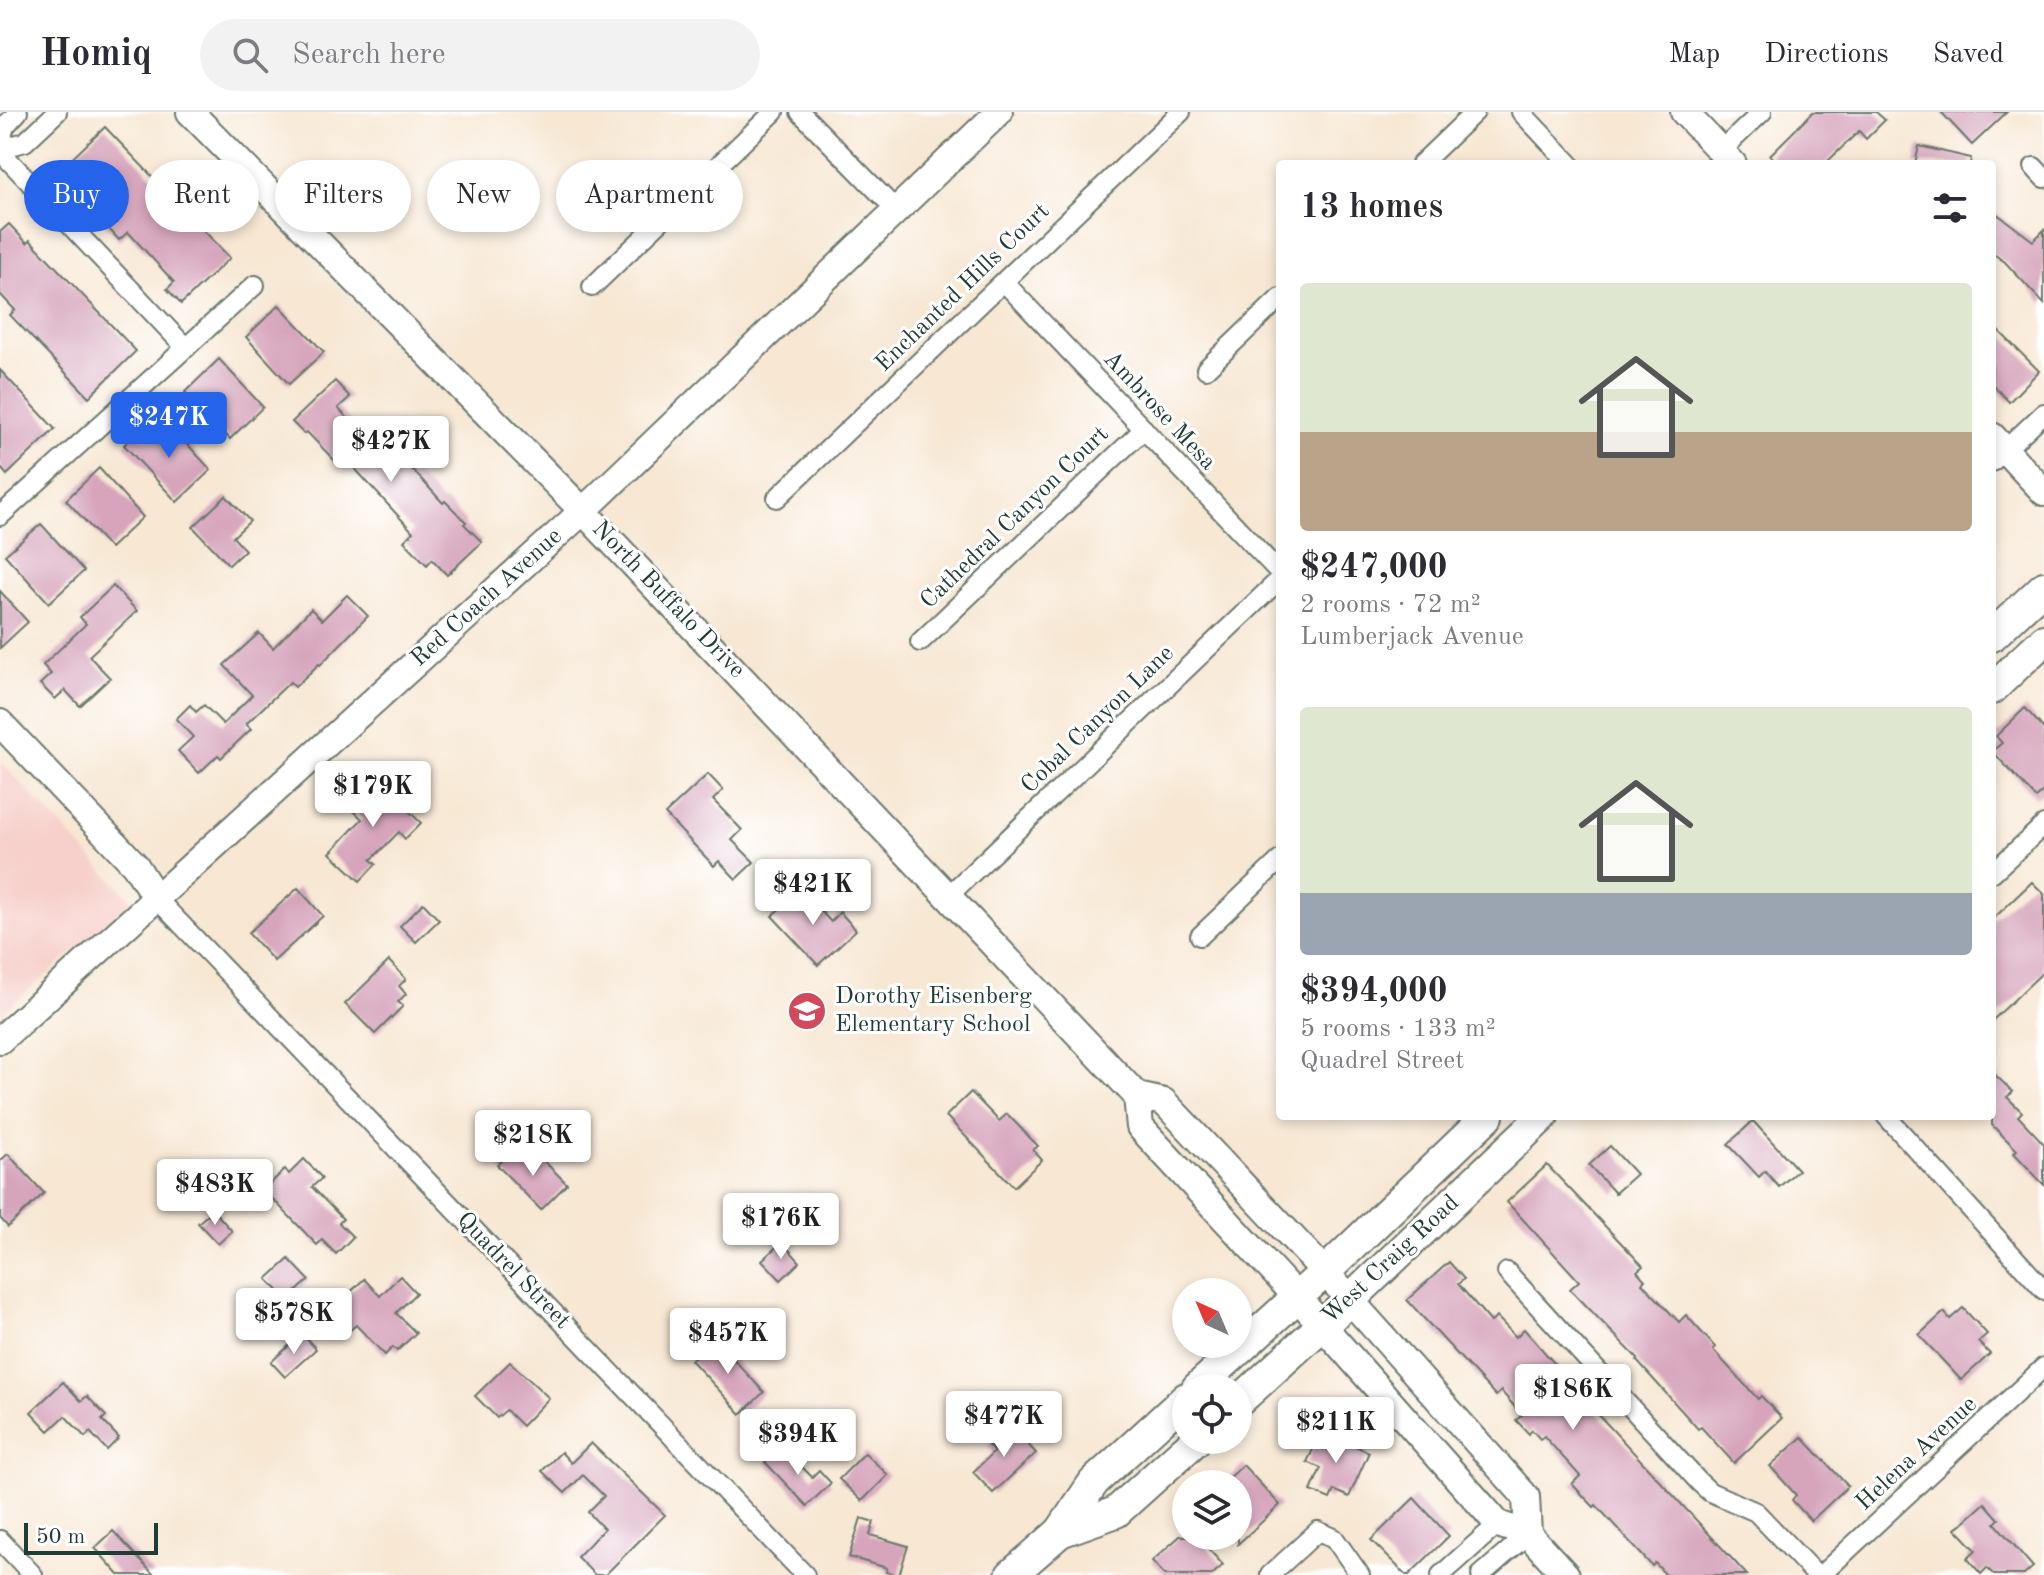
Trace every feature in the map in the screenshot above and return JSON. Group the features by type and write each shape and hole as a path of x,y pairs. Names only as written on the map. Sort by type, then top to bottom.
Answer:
{"main road":[{"name":"North Buffalo Drive","path":"190,112 583,511 1137,1096 1164,1102 1325,1272 1526,1497 1528,1534"},
{"name":"Red Coach Avenue","path":"0,1040 583,511 999,112"},
{"path":"1684,112 1727,158"},
{"path":"1996,449 2044,492"},
{"path":"1996,632 2044,587"},
{"path":"1996,685 2044,640"},
{"name":"Quadrel Street","path":"0,723 56,792"},
{"name":"Quadrel Street","path":"0,743 135,865 156,898"},
{"name":"North Buffalo Drive","path":"1137,1096 1140,1127 1297,1297 1498,1524"},
{"name":"West Craig Road","path":"1212,1374 1325,1272 1484,1120"},
{"name":"West Craig Road","path":"1252,1389 1539,1120"},
{"path":"1015,1574 1060,1532 1094,1482 1172,1411"},
{"path":"1060,1532 1116,1512 1180,1454"},
{"path":"1498,1524 1528,1534 1566,1575"}],"street":[{"path":"0,148 5,126 18,112"},
{"path":"0,148 25,142 57,112"},
{"path":"592,287 774,112"},
{"path":"800,112 897,211"},
{"name":"Enchanted Hills Court","path":"777,498 1181,112"},
{"path":"1425,160 1475,112"},
{"path":"1521,112 1566,160"},
{"path":"1727,158 1762,112"},
{"path":"0,148 186,348"},
{"name":"Ambrose Mesa","path":"1004,282 1276,572"},
{"path":"2,511 255,285"},
{"path":"1206,369 1276,302"},
{"path":"1996,449 2044,413"},
{"name":"Cathedral Canyon Court","path":"920,642 1144,429"},
{"name":"Cobal Canyon Lane","path":"948,896 1276,580"},
{"path":"1996,869 2044,825"},
{"path":"1200,936 1276,864"},
{"name":"Quadrel Street","path":"156,898 805,1575"},
{"path":"1890,1120 2044,1290"},
{"path":"1507,1272 1699,1482 1710,1492 1756,1512 1818,1575"},
{"name":"Helena Avenue","path":"1818,1575 2044,1367"},
{"path":"1441,1575 1498,1524"},
{"path":"1270,1575 1318,1531 1334,1538 1360,1575"},
{"path":"1481,1575 1528,1534"},
{"path":"0,1540 33,1575"}],"shaded area":[{"path":"0,761 132,901 0,1015"}],"building":[{"path":"1813,112 1876,112 1885,120 1866,139 1859,131 1829,160 1775,160 1770,155"},
{"path":"1941,112 2007,112 1972,145"},
{"path":"105,127 145,169 145,232 205,232 230,258 181,304 167,289 174,282 128,232 129,160 71,160"},
{"path":"1919,146 1971,158 1971,160 1916,160"},
{"path":"1996,213 2033,241 2044,230 2044,304 1996,256"},
{"path":"9,224 27,243 30,240 136,351 89,397 10,315 15,310 0,294 0,232"},
{"path":"112,232 128,232 119,240"},
{"path":"279,305 324,352 289,384 246,337"},
{"path":"1996,328 2039,371 2009,402 1996,388"},
{"path":"219,359 263,407 230,439 185,392"},
{"path":"0,370 55,429 7,475 0,467"},
{"path":"335,381 350,397 338,408 369,441 366,445 387,468 400,456 482,542 447,575 432,559 427,565 404,541 413,532 348,461 341,455 335,461 307,432 304,434 292,422"},
{"path":"166,421 211,470 177,502 124,445 139,430 147,439"},
{"path":"99,468 143,517 110,548 66,500"},
{"path":"226,496 250,521 233,537 245,550 229,565 193,527"},
{"path":"41,524 84,571 49,603 5,555"},
{"path":"113,586 137,611 89,656 110,678 80,706 65,690 55,699 40,684 51,674 43,665 86,624 80,617"},
{"path":"0,591 28,622 0,648"},
{"path":"347,595 368,616 295,687 290,682 246,724 251,729 221,758 218,755 199,773 178,751 193,737 176,719 190,705 196,712 204,705 223,724 252,695 224,665 259,633 273,648 311,609 322,620"},
{"path":"2025,708 2044,729 2044,791 2036,798 1996,755 1996,748 2002,743 1996,736"},
{"path":"708,774 723,790 713,800 742,830 732,840 754,862 736,879 719,861 714,866 665,814"},
{"path":"377,779 421,823 405,839 399,832 371,860 376,864 360,881 330,853 362,819 349,806"},
{"path":"2032,882 2044,894 2044,971 1996,1017 1996,916"},
{"path":"298,888 323,916 274,961 248,933"},
{"path":"800,889 831,922 840,912 856,930 818,965 772,916"},
{"path":"423,903 439,920 416,942 400,926"},
{"path":"389,961 406,979 399,986 406,994 398,1002 403,1006 375,1034 345,1004"},
{"path":"1996,1076 2013,1092 2007,1097 2022,1112 2018,1116 2044,1144 2044,1185 2014,1153 2017,1150 1992,1125 1992,1120 1996,1120"},
{"path":"971,1092 999,1121 1007,1114 1038,1146 1033,1150 1042,1160 1014,1187 946,1116"},
{"path":"1753,1121 1798,1170 1779,1187 1765,1171 1759,1177 1728,1144"},
{"path":"1610,1146 1636,1174 1615,1193 1589,1165"},
{"path":"516,1147 534,1165 541,1158 567,1184 541,1210 497,1165"},
{"path":"8,1154 44,1193 8,1227 0,1218 0,1161"},
{"path":"304,1159 322,1178 312,1187 343,1219 339,1223 353,1237 336,1254 322,1240 317,1245 264,1190 285,1169 289,1174"},
{"path":"1547,1165 1643,1266 1637,1271 1645,1280 1642,1283 1679,1322 1686,1315 1758,1399 1761,1396 1782,1418 1734,1463 1701,1427 1698,1429 1638,1359 1570,1289 1579,1281 1507,1202"},
{"path":"213,1210 232,1231 218,1244 198,1223"},
{"path":"782,1242 800,1262 781,1280 762,1260"},
{"path":"289,1259 309,1280 287,1300 267,1279"},
{"path":"1449,1262 1464,1279 1458,1284 1491,1322 1497,1317 1516,1337 1524,1329 1584,1399 1747,1575 1666,1575 1655,1563 1652,1566 1596,1505 1594,1507 1572,1484 1580,1476 1544,1436 1540,1439 1532,1430 1529,1434 1516,1420 1522,1415 1501,1391 1496,1396 1407,1300"},
{"path":"400,1276 416,1293 396,1313 416,1333 397,1351 393,1347 385,1355 356,1325 349,1331 330,1312 364,1279 380,1296"},
{"path":"1963,1308 1987,1334 1978,1342 1990,1354 1961,1380 1919,1335 1944,1312 1950,1319"},
{"path":"302,1334 316,1349 285,1377 271,1362"},
{"path":"714,1338 764,1392 741,1414 691,1360"},
{"path":"510,1362 549,1398 522,1426 506,1410 497,1418 475,1396"},
{"path":"63,1382 81,1401 87,1396 106,1416 102,1420 119,1438 107,1450 90,1432 85,1437 65,1416 49,1431 31,1412"},
{"path":"1010,1425 1036,1453 993,1493 973,1472 994,1452 988,1445"},
{"path":"1322,1431 1369,1452 1349,1497 1334,1490 1330,1499 1311,1491 1321,1468 1307,1462"},
{"path":"1802,1437 1848,1486 1811,1521 1792,1500 1796,1495 1770,1466"},
{"path":"591,1443 665,1515 605,1575 595,1575 577,1557 604,1529 588,1512 604,1496 583,1475 565,1493 542,1471 561,1452 571,1463"},
{"path":"782,1447 812,1477 819,1470 831,1483 807,1506 765,1462"},
{"path":"865,1453 888,1475 862,1501 839,1479"},
{"path":"1252,1475 1280,1505 1252,1531"},
{"path":"1414,1498 1449,1536 1406,1575 1371,1540"},
{"path":"1985,1503 1999,1519 1995,1523 2033,1567 2024,1575 1994,1575 1987,1568 1981,1574 1967,1558 1976,1550 1956,1529"},
{"path":"861,1518 874,1522 870,1535 908,1546 899,1575 886,1572 887,1568 849,1557"},
{"path":"113,1531 154,1575 119,1575 95,1548"},
{"path":"1172,1543 1172,1550 1210,1550 1223,1565 1212,1575 1165,1575 1152,1561"}],"place":[{"name":"Dorothy Eisenberg Elementary School","path":"807,1011"}]}
